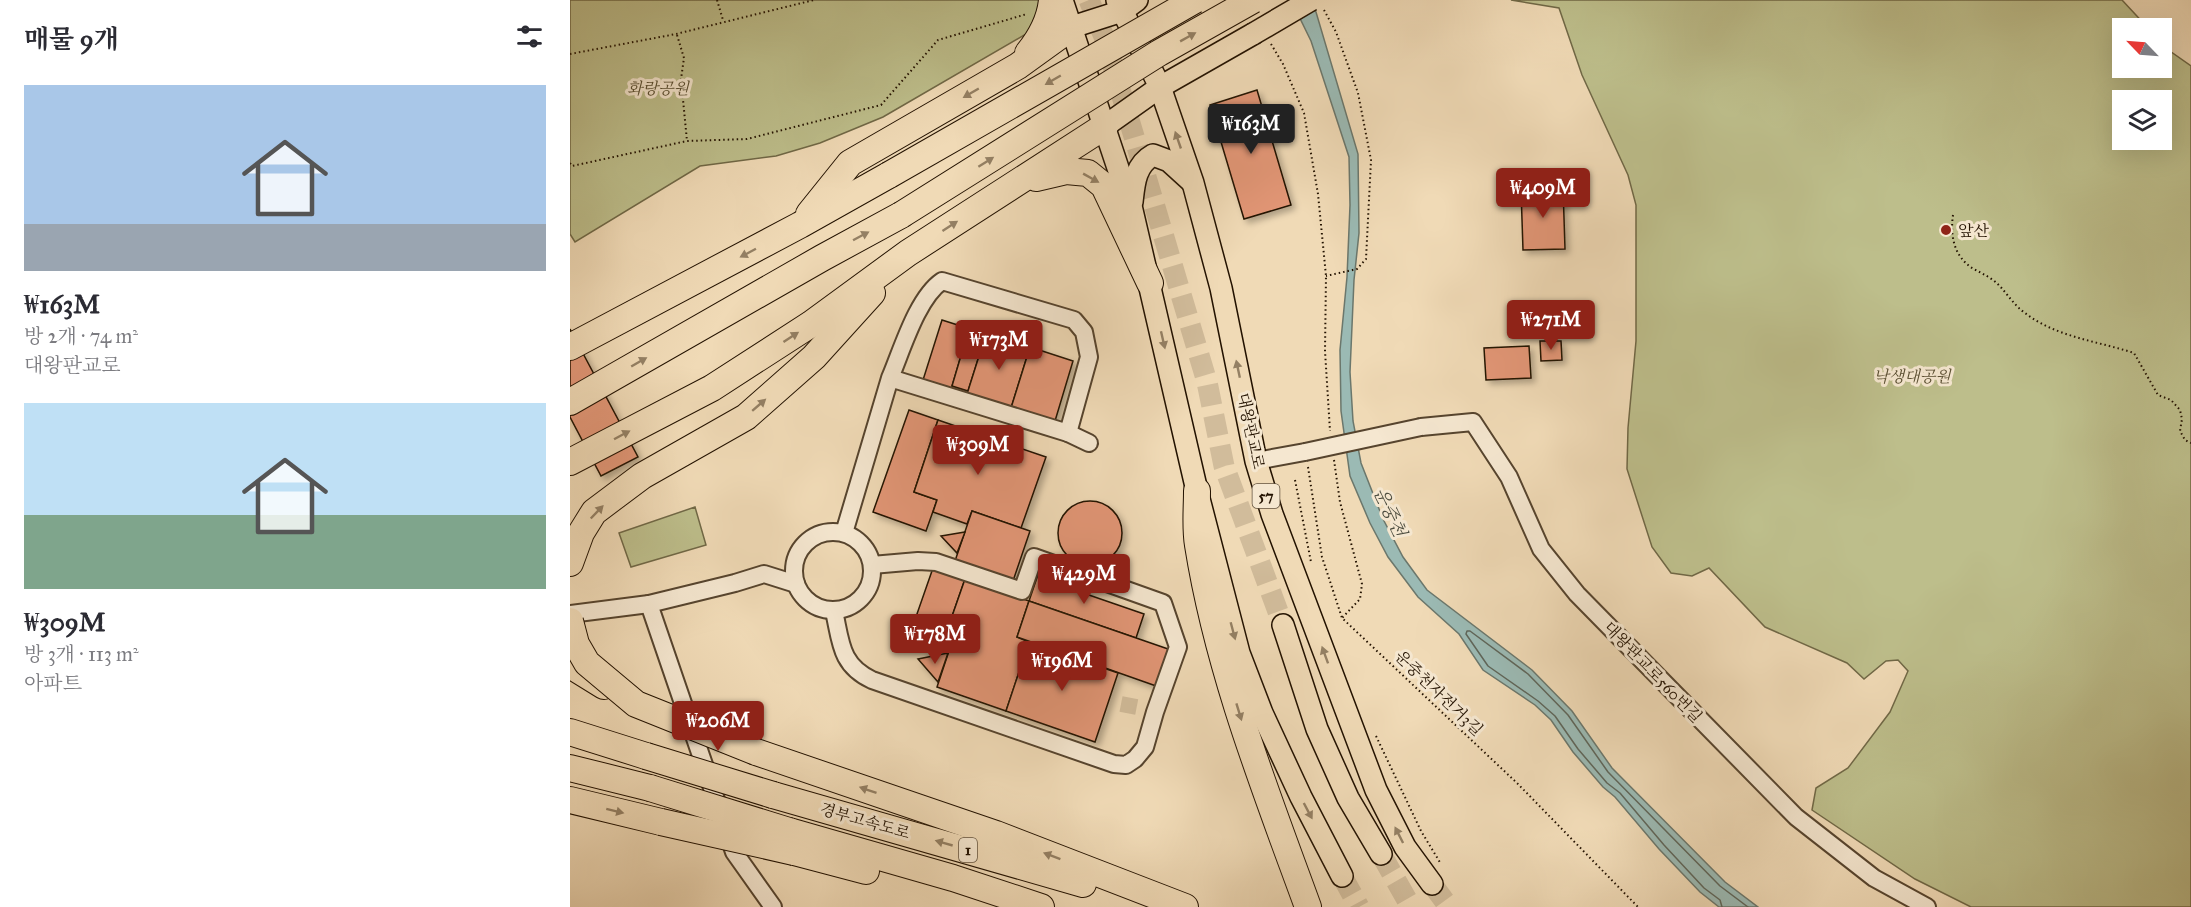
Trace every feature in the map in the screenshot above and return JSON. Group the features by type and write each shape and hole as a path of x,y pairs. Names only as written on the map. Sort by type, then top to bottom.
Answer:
{"highway":[{"path":"1018,66 1037,43 1044,30 1051,13 1052,0"},
{"path":"570,347 800,225 1195,0"},
{"path":"570,402 812,263 901,215 1160,53 1254,0"},
{"path":"800,225 850,163 1018,66 1072,27"},
{"path":"570,462 712,388 811,324 908,253 1105,126"},
{"path":"997,195 1045,175 1066,171 1088,173 1104,186 1150,283"},
{"path":"570,563 581,533 594,512 642,476 746,417 814,357 908,253"},
{"path":"1197,491 1198,543 1226,670 1249,744 1308,907"},
{"path":"570,621 576,644 587,663 636,704"},
{"path":"570,665 636,704 756,752 996,834 1185,907"},
{"name":"경부고속도로","path":"570,732 773,795 1161,907"},
{"name":"경부고속도로","path":"570,768 650,788 791,841 953,878 1041,907"},
{"path":"570,800 661,822 791,841 1010,907"}],"main road":[{"path":"1062,0 1132,210 1197,491 1239,653 1262,713 1286,766 1342,876"},
{"path":"1072,27 1125,4"},
{"name":"대왕판교로","path":"1125,4 1160,87 1193,183 1221,288 1256,462 1272,514 1376,790 1405,847 1437,875"},
{"path":"1105,126 1160,87 1317,4"},
{"path":"1132,210 1134,179 1145,160 1153,155 1169,161 1193,183"},
{"path":"1283,625 1317,729 1348,798 1381,854"}],"street":[{"path":"844,533 890,378 922,303 932,288 942,281 1074,320 1084,332 1089,357 1068,433"},
{"path":"890,378 1068,433 1089,443"},
{"name":"대왕판교로560번길","path":"1305,452 1421,427 1473,422 1509,477 1541,549 1576,594 1773,796 1874,878 1927,907"},
{"path":"1256,462 1305,452"},
{"path":"827,532 853,536 864,545 871,557 872,565 871,583 866,594 846,609 834,611 810,604 801,595 796,584 796,557 803,545 814,536 827,532"},
{"path":"834,611 844,654 858,673 1114,764 1126,765 1135,759 1145,747 1149,710 1178,647 1163,603 1034,557 1023,591 936,562 918,561 872,565"},
{"path":"570,614 649,604 764,574 796,584"},
{"path":"649,604 734,852 773,907"}],"path":[{"path":"717,0 723,21"},
{"path":"570,54 676,34 814,0"},
{"path":"1259,36 1283,64 1304,113 1318,194 1326,276 1357,269 1366,259 1371,160 1358,93 1336,32 1317,4"},
{"path":"570,164 572,166 687,141 747,139 881,105 938,40 1027,14"},
{"path":"676,34 684,58 681,79 687,141"},
{"path":"1953,215 1951,227 1954,242 1962,260 1992,279 2026,314 2088,342 2134,352 2158,395 2171,400 2180,410 2182,419 2180,431 2191,443"},
{"name":"운중천자전거3길","path":"1305,452 1322,557 1341,618 1518,784 1638,907"},
{"path":"1295,480 1314,571"},
{"path":"1371,726 1421,831 1437,875"}],"green space":[{"name":"화랑공원","path":"570,0 1042,0 1038,27 883,117 820,143 776,156 700,166 575,242 570,234"},
{"name":"낙생대공원","path":"1511,0 2122,0 2139,18 2112,18 2112,78 2172,78 2172,53 2191,66 2191,907 1971,907 1915,879 1812,810 1816,788 1848,768 1890,712 1908,671 1898,660 1886,661 1864,679 1847,663 1765,627 1709,568 1692,576 1671,573 1652,547 1627,469 1628,428 1636,341 1636,205 1628,175 1582,75 1559,8"},
{"path":"695,507 706,545 631,567 619,533"}],"water":[{"path":"1291,0 1309,0 1316,12 1358,154 1359,233 1354,280 1350,372 1353,421 1361,463 1383,519 1403,557 1427,590 1532,670 1572,711 1612,768 1725,882 1758,907 1719,907 1700,892 1659,849 1615,797 1603,787 1573,752 1551,720 1535,705 1483,670 1459,634 1418,597 1388,557 1370,523 1350,476 1341,411 1340,350 1347,277 1349,157 1311,41"}],"building":[{"path":"1257,90 1291,205 1244,219 1210,105"},
{"path":"1563,187 1565,249 1523,250 1521,189"},
{"path":"942,320 986,334 985,337 968,332 952,386 968,391 967,394 923,380"},
{"path":"570,329 638,457 601,476 570,417"},
{"path":"968,332 985,337 968,391 952,386"},
{"path":"986,334 1030,347 1011,408 967,394"},
{"path":"1540,341 1561,341 1562,360 1541,361"},
{"path":"1529,346 1531,378 1486,380 1484,348"},
{"path":"1030,347 1073,361 1055,421 1011,408"},
{"path":"909,410 938,420 914,492 937,500 926,531 873,512"},
{"path":"938,420 1046,457 1021,528 972,511 967,524 933,512 937,500 914,492"},
{"path":"1090,501 1108,506 1113,510 1117,515 1122,533 1117,551 1113,556 1108,560 1090,565 1072,560 1067,556 1063,551 1058,533 1063,515 1067,510 1072,506"},
{"path":"972,511 1030,531 1013,581 955,561"},
{"path":"965,532 957,553 941,536"},
{"path":"1041,566 1060,572 1057,584 1144,614 1136,638 1029,601"},
{"path":"933,568 965,579 942,645 910,634"},
{"path":"965,579 1029,601 1017,637 1029,642 1006,711 937,687 950,648 942,645"},
{"path":"1029,601 1171,650 1159,687 1017,637"},
{"path":"1029,642 1118,673 1095,742 1006,711"},
{"path":"948,653 938,682 918,659"}],"tunnel":[{"path":"1089,0 1105,39 1207,382 1224,466 1283,625"},
{"path":"1121,704 1142,708"},
{"path":"1381,854 1411,907"},
{"path":"1342,876 1359,907"},
{"path":"1432,884 1449,907"}],"place":[{"name":"앞산","path":"1946,230"}],"water label":[{"name":"운중천","path":"1390,512"}]}
